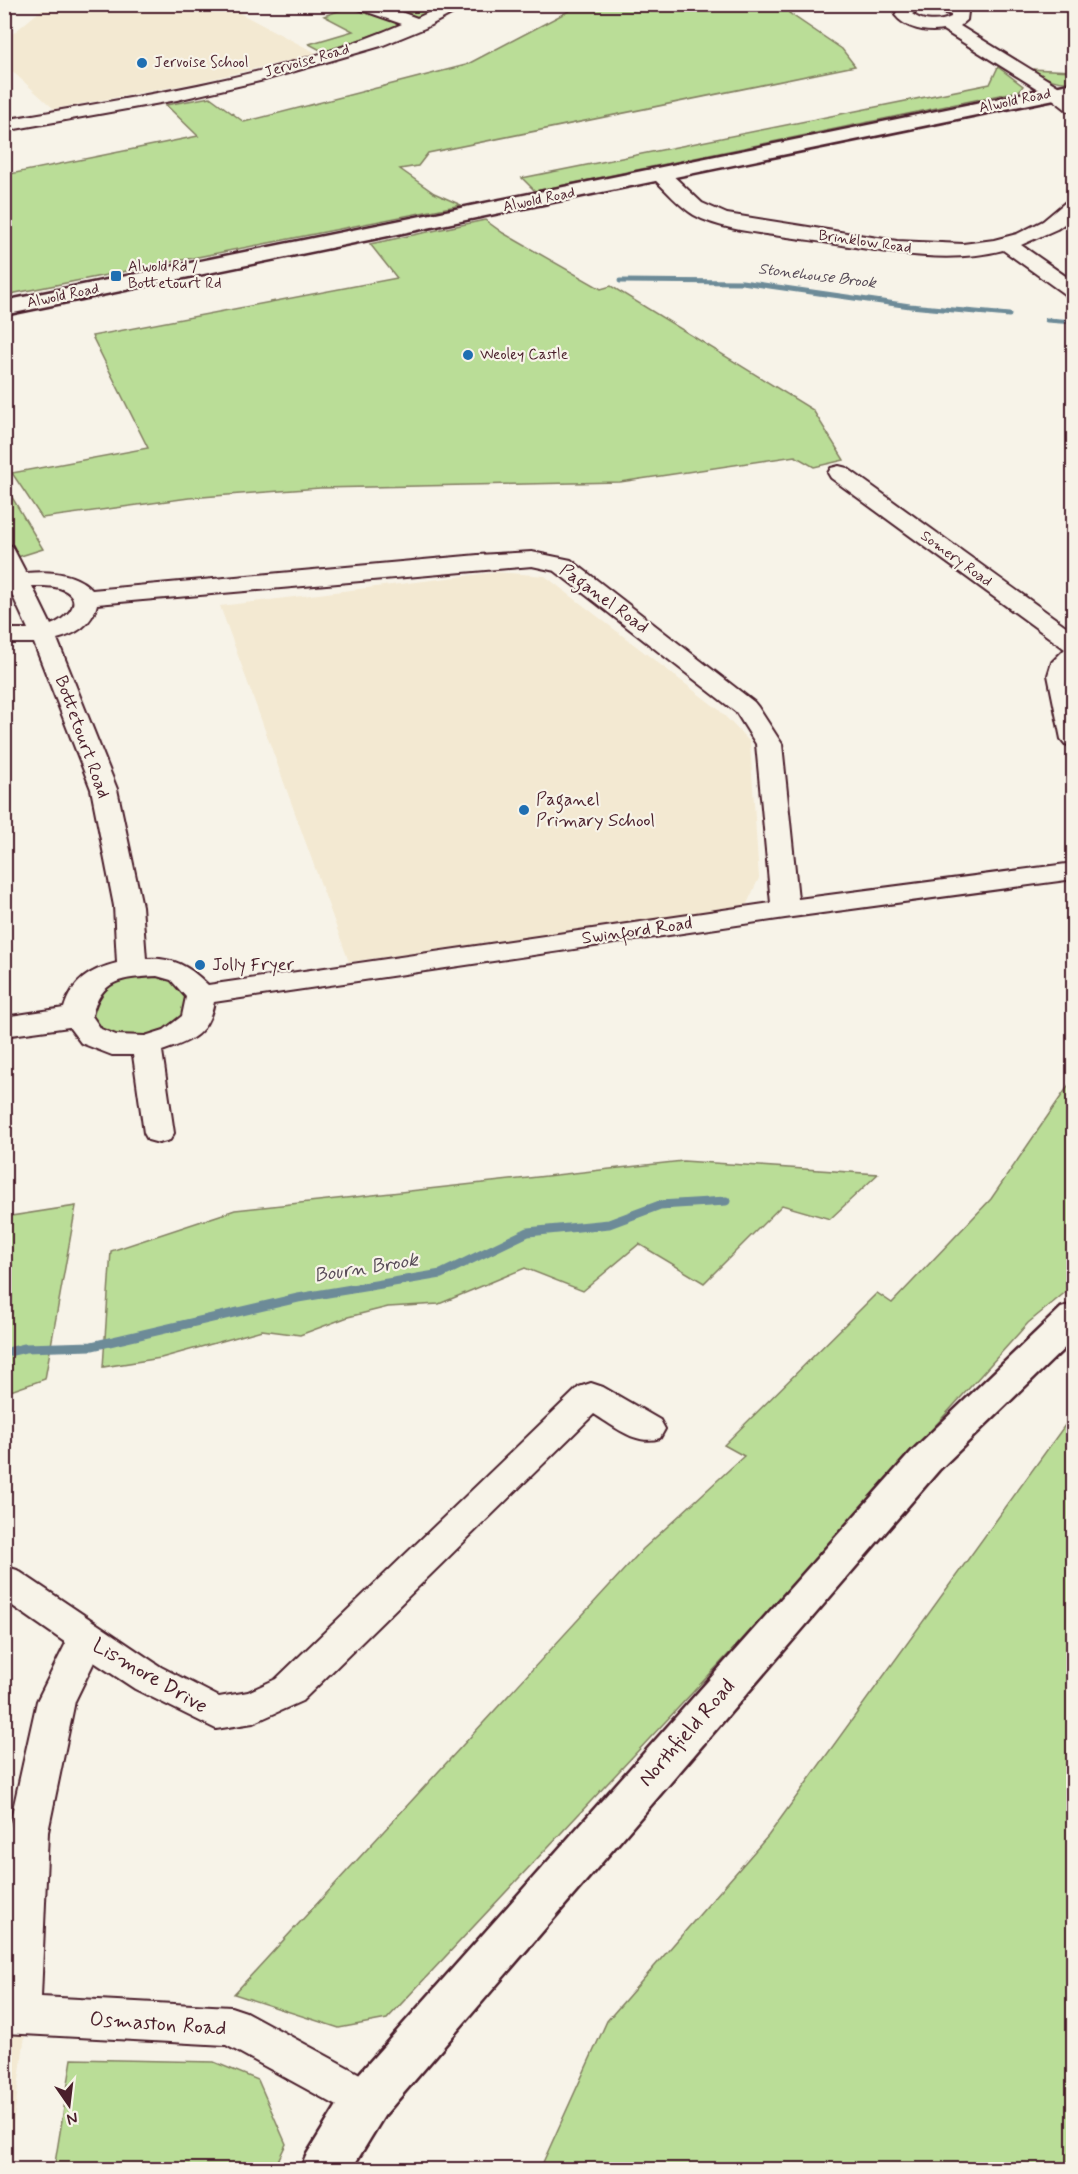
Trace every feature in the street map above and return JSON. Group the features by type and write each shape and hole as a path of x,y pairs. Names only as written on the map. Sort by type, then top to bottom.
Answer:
{"street":[{"path":"362,4 419,24"},
{"name":"Jervoise Road","path":"4,126 177,95 258,76 375,42 462,4"},
{"path":"919,4 905,9 903,15 919,24 946,25 959,20 961,16 955,9 938,4"},
{"path":"946,25 1064,90 1074,106"},
{"name":"Alwold Road","path":"4,308 1064,90"},
{"name":"Brinklow Road","path":"660,174 702,212 733,220 919,249 965,249 1007,243 1040,232 1070,212 1074,205"},
{"path":"1007,243 1074,292"},
{"name":"Somery Road","path":"839,473 1074,645"},
{"name":"Bottetourt Road","path":"4,550 12,582 43,635 104,789 128,906 132,968"},
{"name":"Paganel Road","path":"85,598 489,561 531,559 563,565 745,707 769,744 784,909"},
{"path":"4,636 43,635 70,626 80,617 85,608 85,598 76,588 57,580 39,578 12,582"},
{"path":"1074,654 1064,662 1060,675 1074,739"},
{"name":"Swinford Road","path":"201,995 784,909 1074,871"},
{"path":"132,968 158,968 181,974 201,995 196,1020 174,1037 147,1046 112,1045 91,1036 77,1016 86,989 109,974 132,968"},
{"path":"4,1027 77,1016"},
{"path":"147,1046 159,1133"},
{"name":"Northfield Road","path":"324,2169 367,2100 926,1460 1074,1317"},
{"name":"Lismore Drive","path":"12,2015 28,1832 56,1701 87,1638 148,1678 216,1713 253,1707 289,1690 591,1396 648,1429"},
{"path":"4,1580 87,1638"},
{"name":"Osmaston Road","path":"12,2015 231,2026 367,2100"}],"shaded area":[{"name":"Jervoise School","path":"222,4 318,54 194,83 54,109 13,72 5,74 4,41 47,5"},
{"name":"Paganel Primary School","path":"497,572 545,576 718,709 750,742 759,878 746,906 349,962 220,606"},
{"path":"4,2034 25,2035 7,2170 4,2169"}],"green space":[{"path":"582,4 802,5 789,13 842,49 855,66 428,153 418,166 400,169 434,193 461,205 5,295 5,175 198,136 166,105 210,97 244,122 466,65"},
{"path":"355,5 448,5 324,52 309,44 353,31 324,16"},
{"path":"998,67 1023,86 1019,91 535,191 522,178 990,84"},
{"path":"1029,69 1073,71 1073,82 1056,81"},
{"path":"485,220 503,233 601,289 611,286 813,410 844,460 814,467 795,456 620,482 320,488 189,498 42,518 12,473 148,448 92,336 397,278 370,244"},
{"path":"4,484 43,549 5,561 4,561"},
{"path":"109,975 180,976 195,1019 146,1044 93,1035 87,990"},
{"path":"1073,1079 1073,1286 1028,1323 738,1644 387,2019 339,2028 234,1994 643,1549 744,1456 724,1445 877,1293 892,1303 991,1199"},
{"path":"683,1161 878,1174 830,1219 782,1205 704,1283 639,1244 583,1291 525,1268 439,1304 388,1307 348,1317 300,1335 262,1330 161,1358 103,1367 111,1251 235,1210"},
{"path":"76,1206 45,1379 5,1393 5,1217"},
{"path":"1073,1414 1073,2169 540,2169 607,2021 768,1836"},
{"path":"72,2059 214,2062 258,2080 286,2144 274,2169 54,2169"}],"waterway":[{"name":"Stonehouse Brook","path":"620,281 742,282 910,306 1009,315"},
{"name":"Stonehouse Brook","path":"1047,320 1074,322"},
{"name":"Bourn Brook","path":"4,1353 25,1348 92,1346 298,1298 441,1274 528,1232 609,1224 660,1205 726,1201"}],"place":[{"name":"Jervoise School","path":"142,63"},
{"name":"Alwold Rd / Bottetourt Rd","path":"116,276"},
{"name":"Weoley Castle","path":"468,355"},
{"name":"Paganel Primary School","path":"524,810"},
{"name":"Jolly Fryer","path":"200,965"}]}
